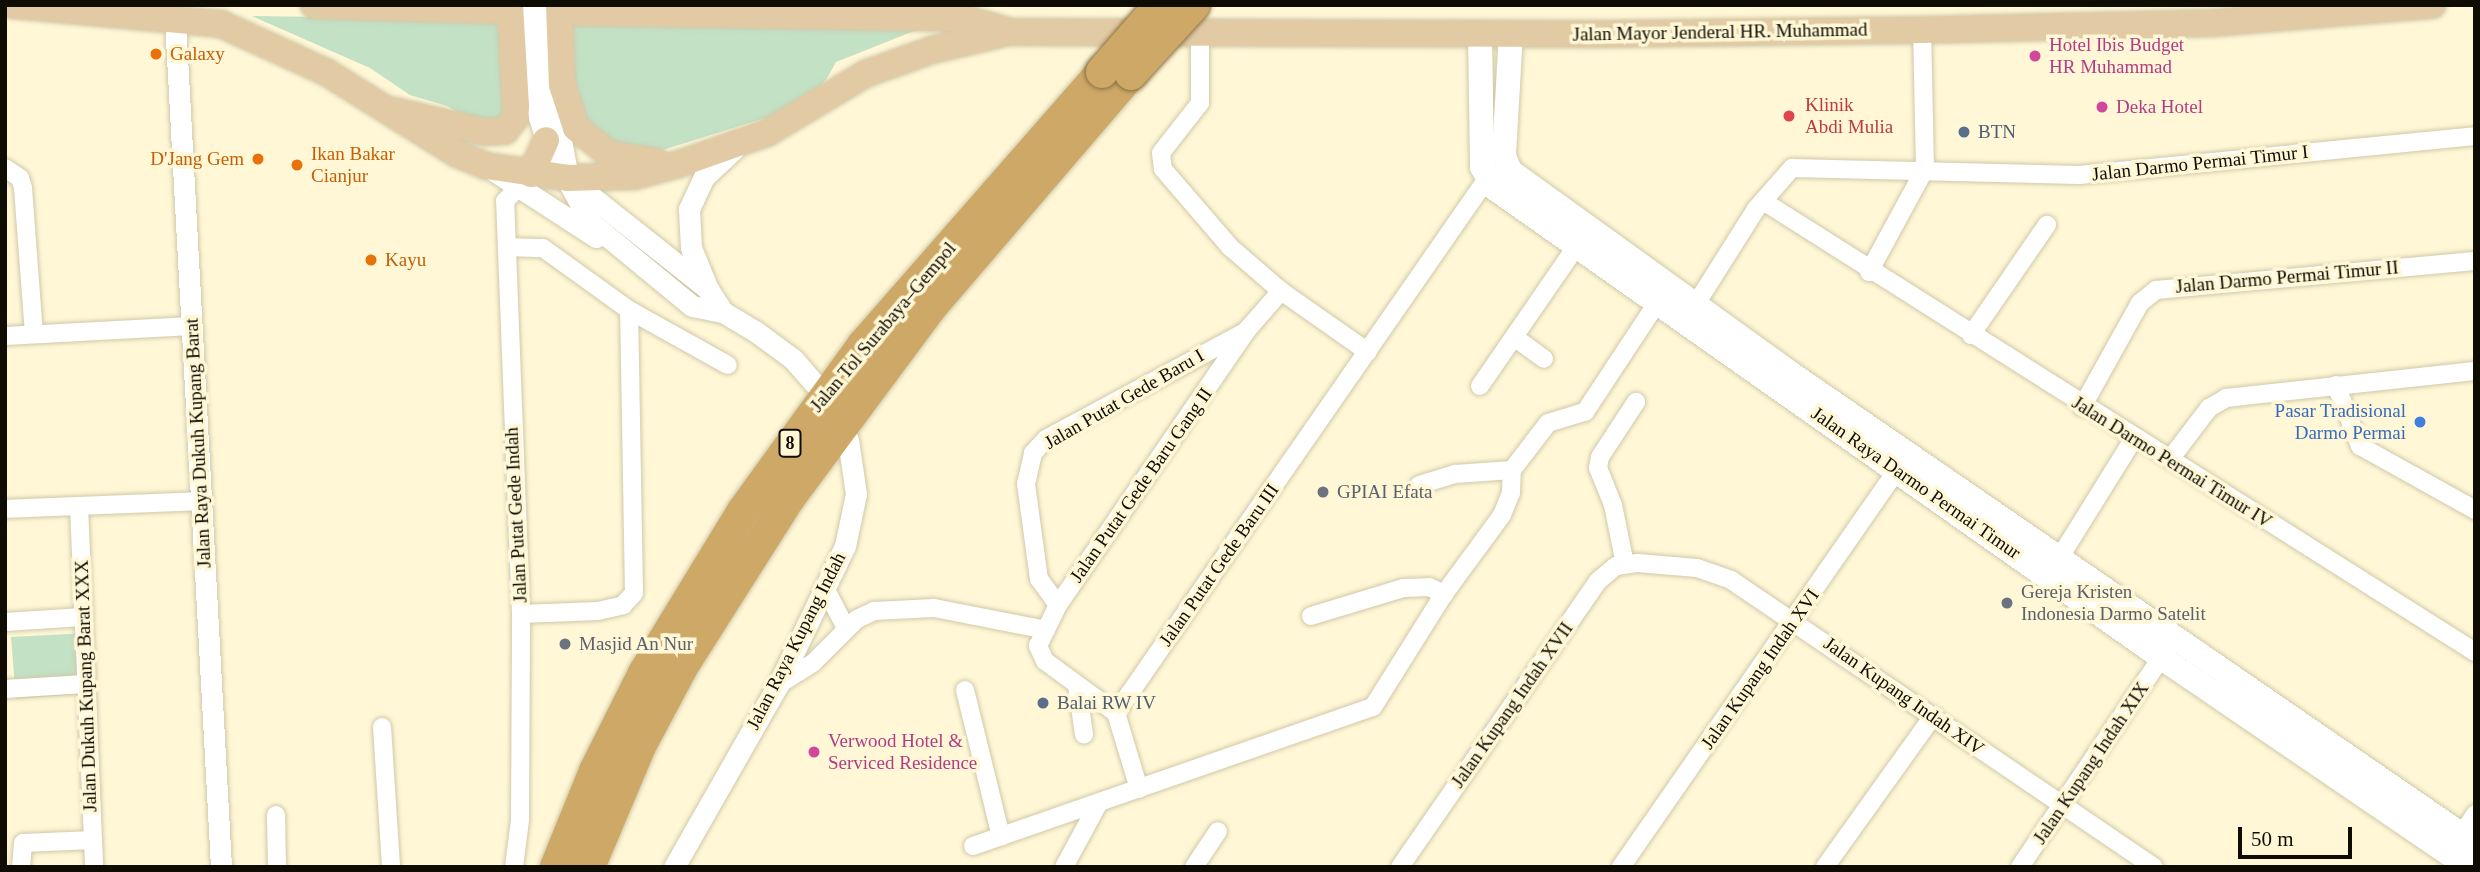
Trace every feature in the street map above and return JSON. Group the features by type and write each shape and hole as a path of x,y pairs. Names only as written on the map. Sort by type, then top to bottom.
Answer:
{"highway":[{"name":"Jalan Tol Surabaya–Gempol","path":"589,867 640,746 682,667 790,497 932,306 1116,73 1160,5"},
{"name":"Jalan Tol Surabaya–Gempol","path":"556,867 595,771 644,673 743,510 863,345 1116,73 1197,20"}],"main road":[{"path":"13,5 221,24 251,34 387,109 457,154 525,182 635,176 679,164 767,133 865,74 932,50 1009,32"},
{"path":"314,5 502,7 516,106 515,118 505,131 485,132 387,109"},
{"name":"Jalan Mayor Jenderal HR. Muhammad","path":"1009,32 1197,20 1480,34 1922,30 2432,5"},
{"path":"679,164 626,159 597,147 576,128 562,85 566,8 963,18 1009,32"},
{"name":"Jalan Raya Darmo Permai Timur","path":"1511,33 1506,166 1690,313 2005,533 2175,637 2466,843"},
{"path":"1480,34 1482,167 1486,180"},
{"path":"525,182 546,140"},
{"name":"Jalan Raya Darmo Permai Timur","path":"1486,180 1657,303 1690,313"},
{"name":"Jalan Raya Darmo Permai Timur","path":"2063,569 2162,658 2466,843"}],"street":[{"path":"527,5 539,117 546,140 590,222 627,257"},
{"path":"543,5 549,76 568,178 708,289"},
{"name":"Jalan Raya Dukuh Kupang Barat","path":"175,20 221,867"},
{"path":"1197,20 1200,103 1161,153 1161,165 1230,247 1280,291 1368,352"},
{"path":"1869,272 1925,169 1922,30"},
{"path":"723,312 708,289 688,235 692,198 719,159 767,133"},
{"name":"Jalan Darmo Permai Timur I","path":"1690,313 1763,201 1792,168 1925,169 2079,175 2475,136"},
{"path":"5,168 20,178 23,188 34,334"},
{"name":"Jalan Putat Gede Baru III","path":"1116,713 1486,180"},
{"path":"525,182 692,306 723,312 793,359 814,383"},
{"name":"Jalan Putat Gede Indah","path":"514,867 520,820 521,614 505,201 525,182"},
{"name":"Jalan Darmo Permai Timur IV","path":"1763,201 1869,272 2082,407 2172,458 2475,652"},
{"path":"1971,335 2047,225"},
{"path":"507,247 542,248 629,310 728,365"},
{"path":"1480,386 1576,247"},
{"name":"Jalan Darmo Permai Timur II","path":"2082,407 2140,303 2156,290 2475,261"},
{"name":"Jalan Putat Gede Baru Gang II","path":"1046,630 1058,605 1247,330 1280,291"},
{"path":"973,846 1373,707 1444,594 1502,516 1511,493 1512,470 1548,423 1585,412 1657,303"},
{"path":"521,614 598,611 623,605 634,593 629,310"},
{"path":"5,336 192,326"},
{"name":"Jalan Putat Gede Baru I","path":"1058,605 1039,579 1026,484 1033,453 1045,439 1247,330"},
{"path":"1514,337 1544,359"},
{"path":"2172,458 2205,413 2220,400 2475,371"},
{"path":"2336,385 2360,446 2475,510"},
{"path":"1632,564 1598,468 1600,457 1636,402"},
{"path":"2063,569 2134,438"},
{"name":"Jalan Raya Kupang Indah","path":"674,867 778,685 825,588 855,512 855,469 848,440"},
{"name":"Jalan Kupang Indah XVI","path":"1621,867 1795,620 1902,461"},
{"path":"1419,485 1455,474 1512,470"},
{"path":"5,509 201,501"},
{"name":"Jalan Dukuh Kupang Barat XXX","path":"79,506 94,867"},
{"name":"Jalan Kupang Indah XIV","path":"1632,564 1716,573 1795,620 2062,807 2154,867"},
{"name":"Jalan Kupang Indah XVII","path":"1401,866 1598,581 1607,571 1632,564"},
{"path":"1311,617 1404,588 1429,587 1444,594"},
{"path":"825,588 845,628"},
{"path":"778,685 813,663 845,628 874,611 912,608 1046,630 1038,646 1041,657 1116,713 1139,789"},
{"path":"5,622 83,617"},
{"name":"Jalan Kupang Indah XIX","path":"2020,867 2175,637"},
{"path":"5,689 85,684"},
{"path":"1077,685 1084,735"},
{"path":"965,690 1001,837"},
{"path":"1825,867 1933,716"},
{"path":"382,727 391,867"},
{"path":"1064,867 1098,804"},
{"path":"276,815 277,867"},
{"path":"1194,867 1218,831"},
{"path":"20,867 23,843 93,839"}],"green space":[{"path":"252,16 507,20 513,119 491,131 447,106 410,95 370,68"},
{"path":"571,21 924,27 836,62 826,80 804,100 769,117 640,157 587,134 574,81"},
{"path":"87,633 91,693 16,699 11,637"}],"place":[{"name":"Galaxy","path":"156,54"},
{"name":"Hotel Ibis Budget HR Muhammad","path":"2035,56"},
{"name":"Deka Hotel","path":"2102,107"},
{"name":"Klinik Abdi Mulia","path":"1789,116"},
{"name":"BTN","path":"1964,132"},
{"name":"D'Jang Gem","path":"258,159"},
{"name":"Ikan Bakar Cianjur","path":"297,165"},
{"name":"Kayu","path":"371,260"},
{"name":"Pasar Tradisional Darmo Permai","path":"2420,422"},
{"name":"GPIAI Efata","path":"1323,492"},
{"name":"Gereja Kristen Indonesia Darmo Satelit","path":"2007,603"},
{"name":"Masjid An Nur","path":"565,644"},
{"name":"Balai RW IV","path":"1043,703"},
{"name":"Verwood Hotel & Serviced Residence","path":"814,752"}]}
